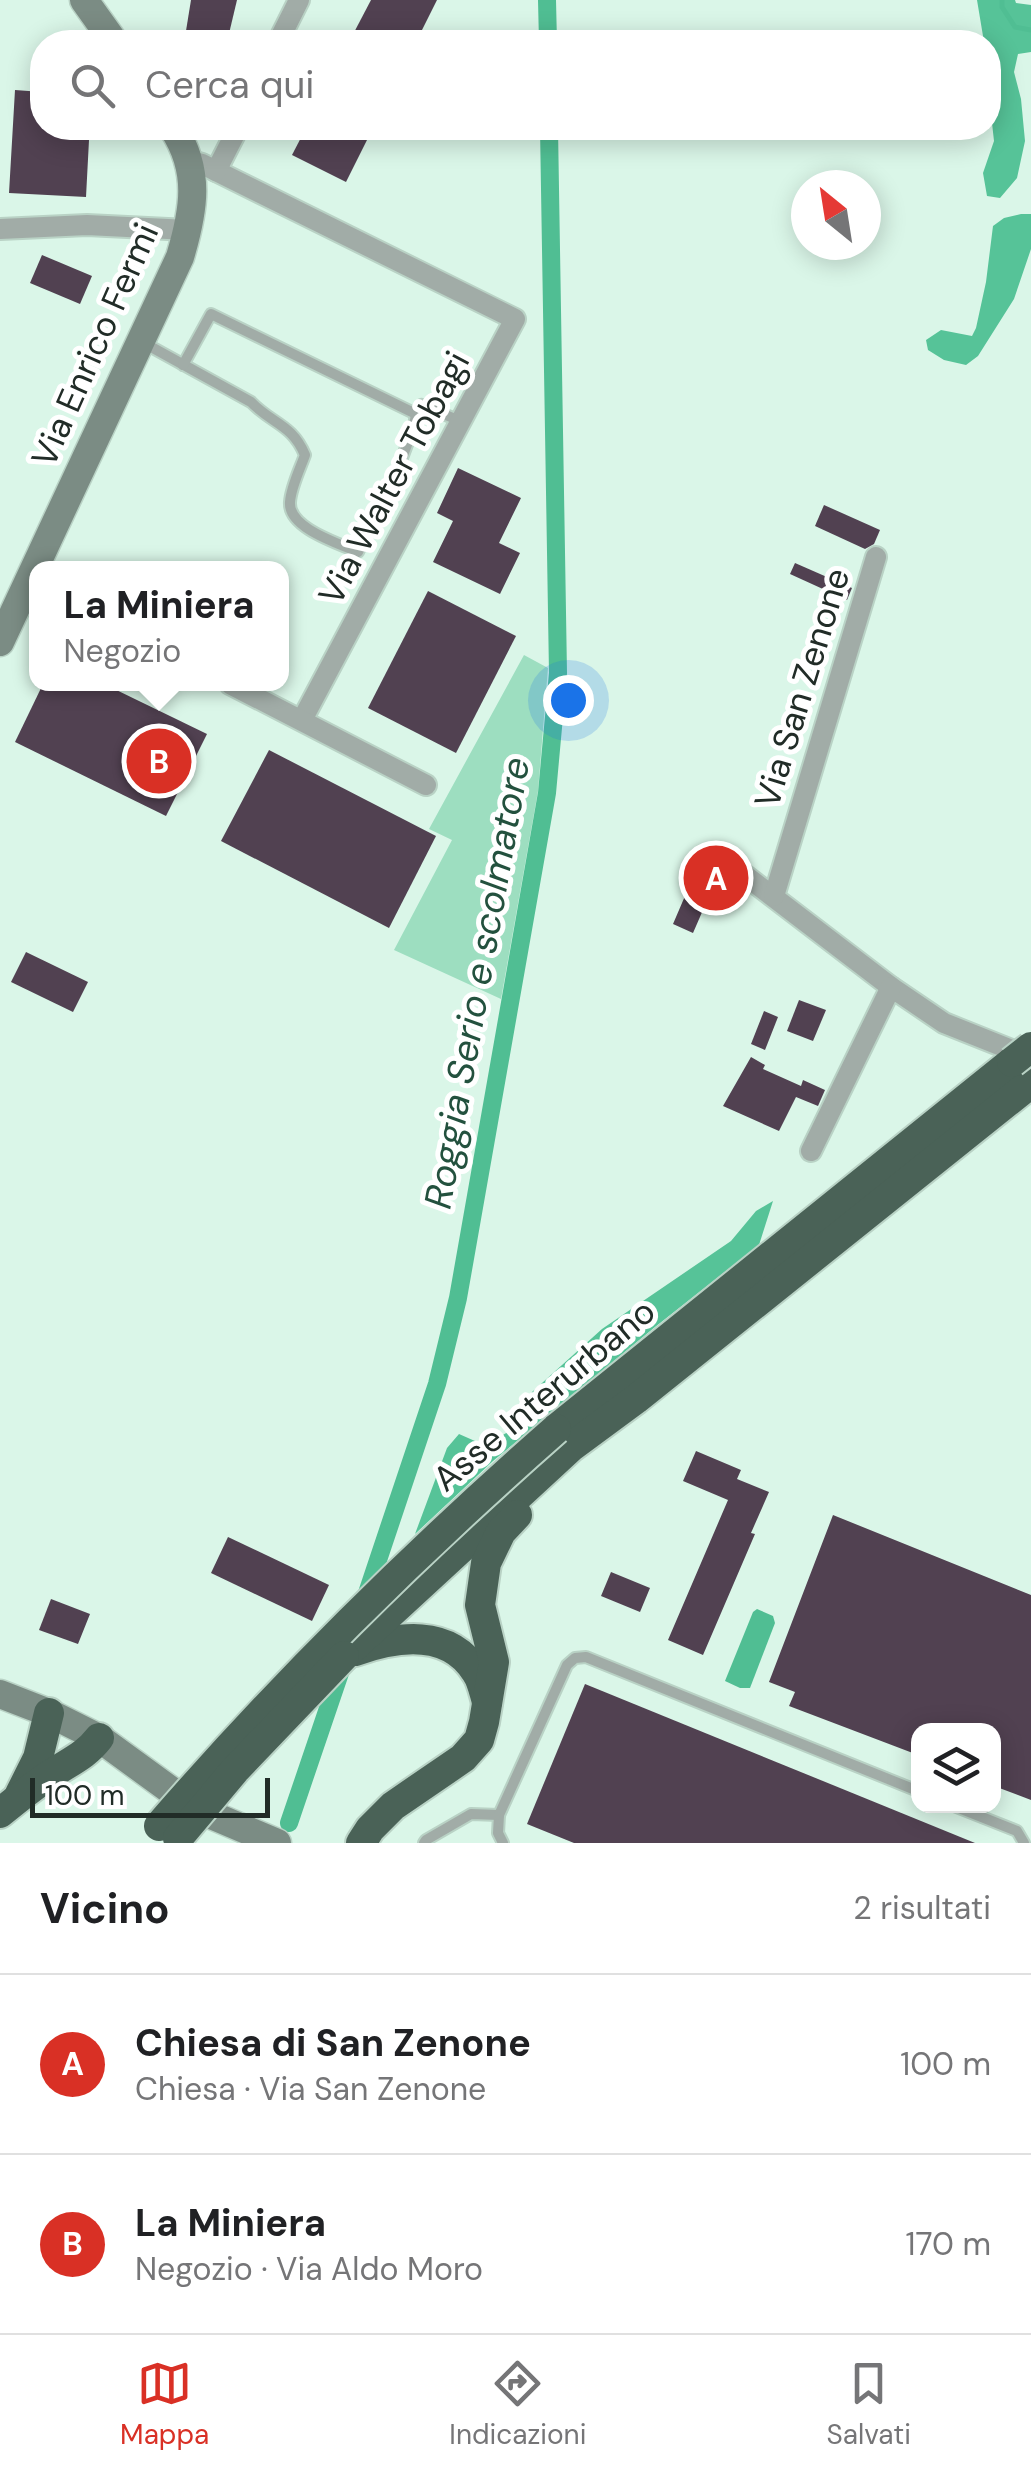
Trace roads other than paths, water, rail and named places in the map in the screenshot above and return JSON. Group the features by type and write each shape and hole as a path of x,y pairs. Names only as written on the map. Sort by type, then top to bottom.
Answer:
{"highway":[{"name":"Asse Interurbano","path":"164,1837 223,1752 432,1541 1026,1062"},
{"name":"Asse Interurbano","path":"164,1837 564,1438"},
{"path":"361,1843 370,1829 410,1792 456,1764 479,1740 494,1662 480,1606 486,1563 501,1532 527,1504 564,1438"},
{"path":"344,1656 382,1642 432,1640 458,1650 478,1674 487,1702"},
{"path":"10,1805 38,1758 49,1714"},
{"path":"10,1805 87,1753 99,1738"}],"street":[{"path":"84,0 105,30"},
{"path":"284,30 299,0"},
{"name":"Via Enrico Fermi","path":"43,561 180,257 203,166 182,140"},
{"path":"203,166 227,140"},
{"name":"Via Walter Tobagi","path":"203,166 516,319 461,421 370,559 302,720"},
{"path":"0,229 87,224 188,230"},
{"name":"Via San Zenone","path":"774,896 876,557"},
{"name":"Via Enrico Fermi","path":"0,642 29,590"},
{"path":"244,691 426,785"},
{"path":"721,857 891,987 944,1022 1026,1062"},
{"path":"811,1151 891,987"},
{"path":"0,1694 99,1738 233,1833 266,1841"}],"lane":[{"path":"183,364 211,314 416,414"},
{"path":"142,341 251,402 288,429 305,455 289,504 295,520 370,559 416,414 422,405 461,421"},
{"path":"503,1843 498,1832 499,1815 567,1665 576,1658 586,1657 911,1788"},
{"path":"972,1813 1016,1830 1024,1843"},
{"path":"424,1843 471,1814 499,1815"}],"waterway":[{"name":"Roggia Serio e scolmatore","path":"547,0 548,30"},
{"path":"1002,0 1002,7 1015,27 1031,30"},
{"name":"Roggia Serio e scolmatore","path":"365,1599 437,1384 458,1298 547,793 558,673 549,140"},
{"name":"Roggia Serio e scolmatore","path":"289,1823 342,1667"}],"place":[{"name":"La Miniera","path":"159,761"},
{"name":"Chiesa di San Zenone","path":"716,878"}]}
